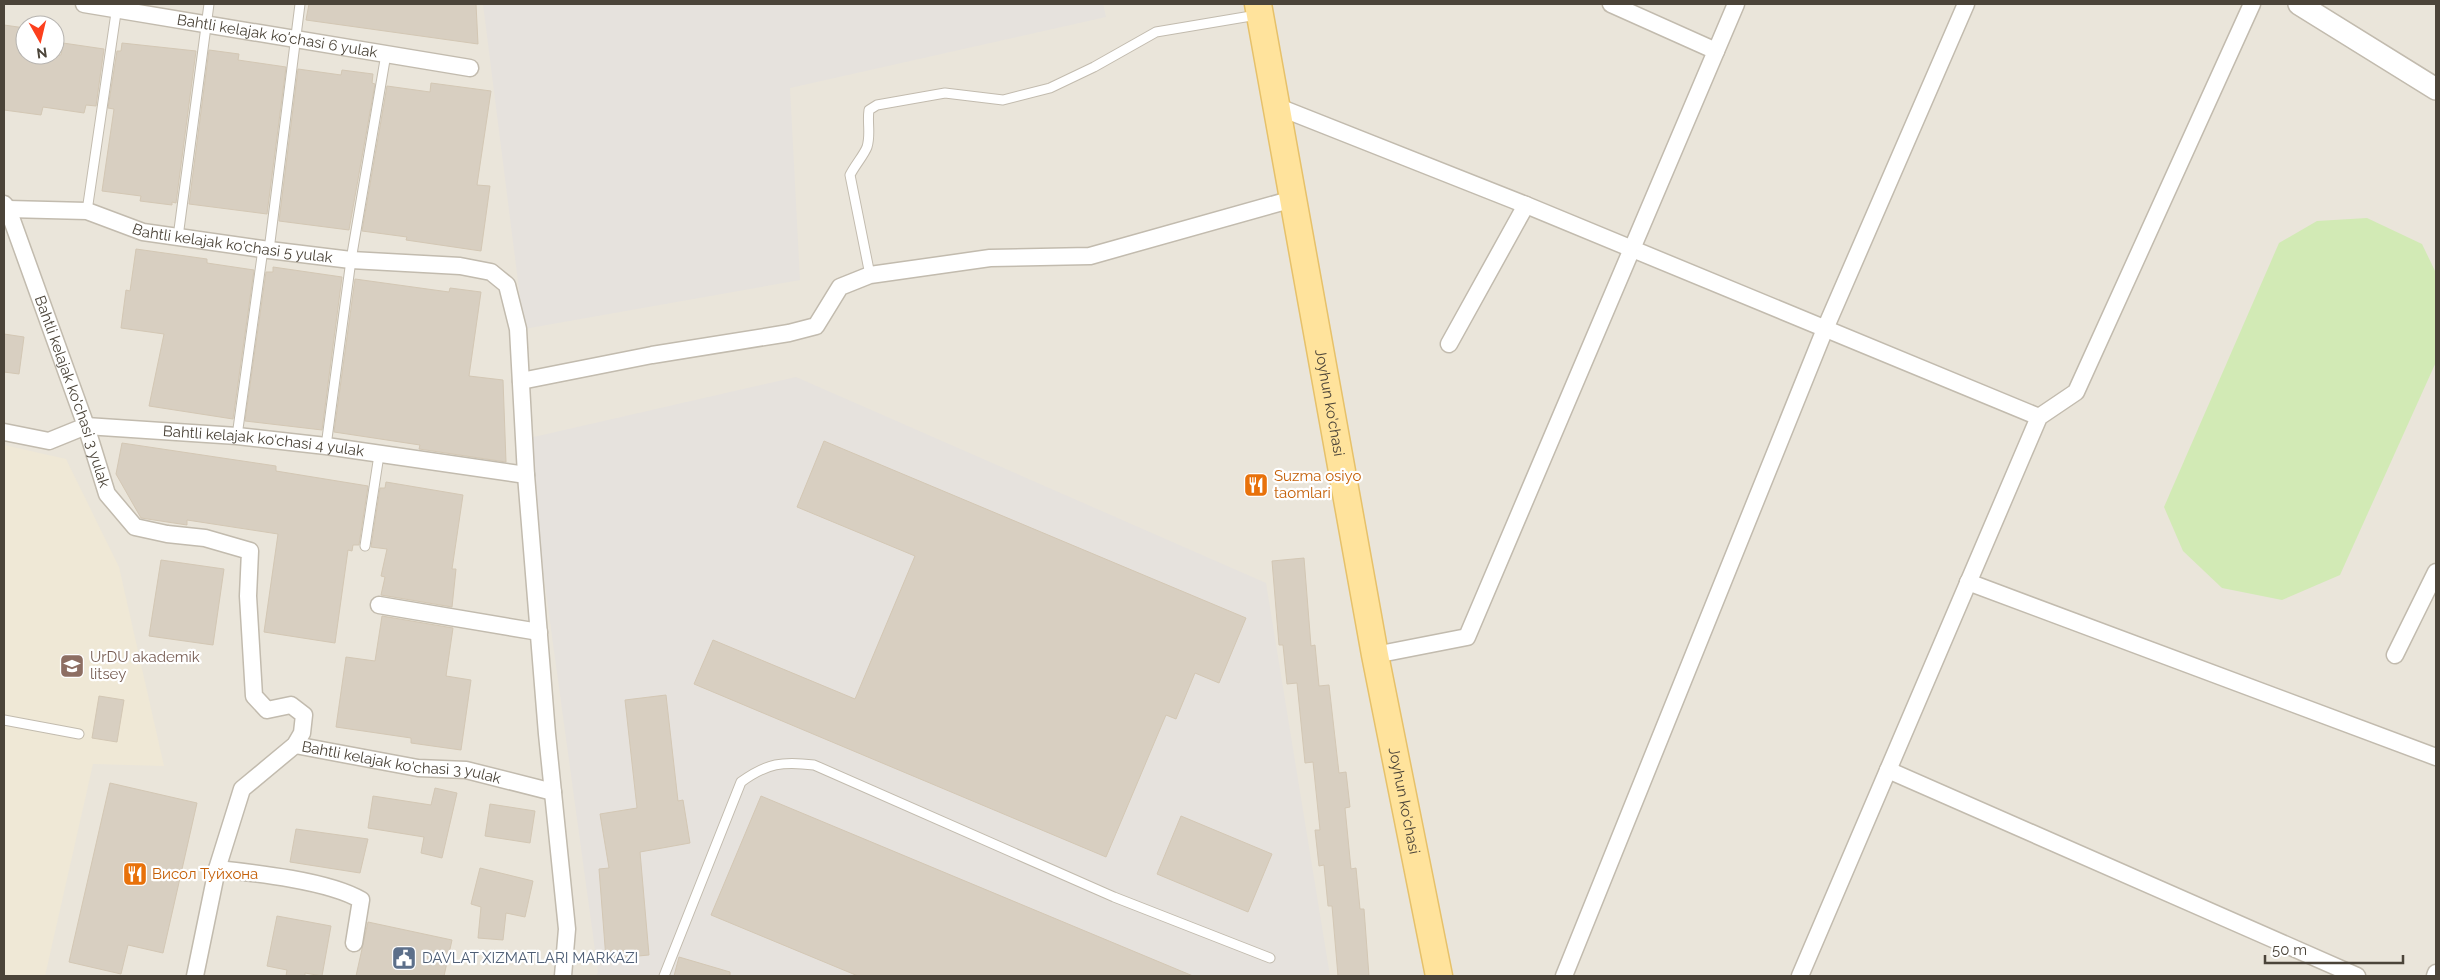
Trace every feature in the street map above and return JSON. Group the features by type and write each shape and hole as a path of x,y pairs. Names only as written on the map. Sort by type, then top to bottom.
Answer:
{"main road":[{"name":"Joyhun ko'chasi","path":"1259,9 1375,655 1439,976"}],"street":[{"name":"Bahtli kelajak ko'chasi 6 yulak","path":"84,4 117,6 206,24 470,68"},
{"path":"1611,4 1716,51"},
{"path":"1375,655 1467,638 1736,4"},
{"path":"1564,976 1825,329 1966,4"},
{"path":"1800,976 2038,417 2076,392 2252,4"},
{"path":"2299,4 2436,89"},
{"path":"1276,106 1526,205 2038,417"},
{"path":"521,381 652,355 789,333 816,326 840,287 870,275 990,258 1090,256 1293,199"},
{"path":"1449,344 1526,205"},
{"name":"Bahtli kelajak ko'chasi 5 yulak","path":"6,206 87,211 143,232 266,250 351,260 460,266 491,272 506,285 518,329 526,475 553,792 567,929 563,976"},
{"name":"Bahtli kelajak ko'chasi 3 yulak","path":"6,206 86,426 107,494 135,527 167,534 205,538 250,551 248,596 254,696 267,710 291,705 304,715 302,733 295,745 418,768 466,770 553,792"},
{"name":"Bahtli kelajak ko'chasi 4 yulak","path":"4,432 49,441 86,426 237,436 326,446 526,475"},
{"path":"2395,655 2436,572"},
{"path":"1968,582 2436,757"},
{"path":"379,605 539,632"},
{"path":"195,976 217,869 242,789 295,745"},
{"path":"1888,770 2357,976"},
{"path":"217,869 255,873 347,892 362,900 354,943"}],"lane":[{"path":"178,237 209,4"},
{"path":"237,436 266,250 300,4"},
{"path":"87,211 117,6"},
{"path":"870,275 850,175 856,162 866,149 870,132 869,110 877,105 945,93 1003,100 1050,88 1156,32 1259,9"},
{"path":"326,446 351,260 386,54"},
{"path":"365,546 379,455"},
{"path":"4,720 79,734"},
{"path":"664,976 741,782 759,769 788,762 814,765 1114,896 1270,958"}],"shaded area":[{"path":"4,4 2436,4 2436,976 4,976"},
{"path":"483,4 1103,4 1106,17 790,88 800,280 524,329"},
{"path":"796,377 1266,583 1330,976 596,976 598,972 525,439"},
{"name":"UrDU akademik litsey","path":"4,445 66,459 119,567 164,766 93,764 45,976 4,976"}],"green space":[{"path":"2367,218 2422,244 2436,273 2436,362 2340,575 2282,600 2222,588 2183,551 2164,507 2279,243 2317,221"}],"building":[{"path":"309,4 476,4 478,44 306,20"},
{"path":"4,25 15,27 15,65 65,65 65,43 104,49 96,106 86,105 84,113 43,107 41,115 4,110"},
{"path":"122,43 196,51 176,203 172,202 172,205 140,201 141,196 102,191 114,109 108,108 117,51 121,51"},
{"path":"209,50 239,54 238,60 286,67 267,214 189,204"},
{"path":"298,69 341,75 342,70 373,74 372,83 375,84 349,230 279,221"},
{"path":"431,83 491,91 477,185 490,186 481,251 406,240 407,237 362,231 387,86 430,92"},
{"path":"136,249 207,259 207,263 254,270 233,419 149,406 164,334 121,328 126,290 130,291"},
{"path":"273,267 342,277 322,430 245,421 266,272 273,272"},
{"path":"355,279 449,292 450,288 481,292 469,376 503,380 506,462 419,449 420,445 334,432"},
{"path":"4,334 24,337 19,374 4,372"},
{"path":"824,441 1246,618 1219,683 1195,673 1176,719 1166,715 1106,857 694,684 713,640 855,699 915,556 797,507"},
{"path":"122,443 276,466 276,471 368,486 359,545 353,545 352,551 348,550 335,643 264,632 278,534 187,520 187,525 141,518 116,474"},
{"path":"386,482 463,495 452,569 456,569 452,607 381,595 385,577 381,576 387,549 371,547 380,488 385,488"},
{"path":"1304,558 1311,646 1315,645 1319,686 1329,685 1339,773 1346,772 1350,807 1345,808 1351,869 1356,868 1360,909 1364,909 1369,976 1338,976 1332,906 1328,906 1324,865 1319,866 1315,830 1320,830 1313,762 1305,763 1297,683 1287,684 1283,645 1279,645 1272,561"},
{"path":"161,560 224,569 213,645 149,636"},
{"path":"382,616 453,628 446,676 471,680 461,750 411,743 411,738 336,727 346,657 375,661"},
{"path":"666,695 678,801 683,800 690,843 640,852 649,955 606,959 599,869 609,868 600,814 637,808 625,700"},
{"path":"99,696 124,700 117,742 92,738"},
{"name":"Висол Туйхона","path":"110,783 197,803 163,953 128,945 121,974 69,962"},
{"path":"435,788 457,793 442,858 421,853 424,837 368,828 373,796 431,805"},
{"path":"761,796 1193,976 858,976 711,915"},
{"path":"490,804 535,811 530,843 485,836"},
{"path":"1181,816 1272,854 1248,912 1157,874"},
{"path":"296,829 368,839 360,873 290,862"},
{"path":"480,868 533,881 525,917 506,913 503,940 478,938 481,907 471,904"},
{"path":"277,916 331,926 322,976 305,973 305,976 286,976 287,970 267,966"},
{"name":"DAVLAT XIZMATLARI MARKAZI","path":"368,922 452,940 444,976 356,976"},
{"path":"679,957 730,972 730,976 674,976"}],"place":[{"name":"Suzma osiyo taomlari","path":"1256,485"},
{"name":"UrDU akademik litsey","path":"72,666"},
{"name":"Висол Туйхона","path":"135,874"},
{"name":"DAVLAT XIZMATLARI MARKAZI","path":"404,958"}]}
